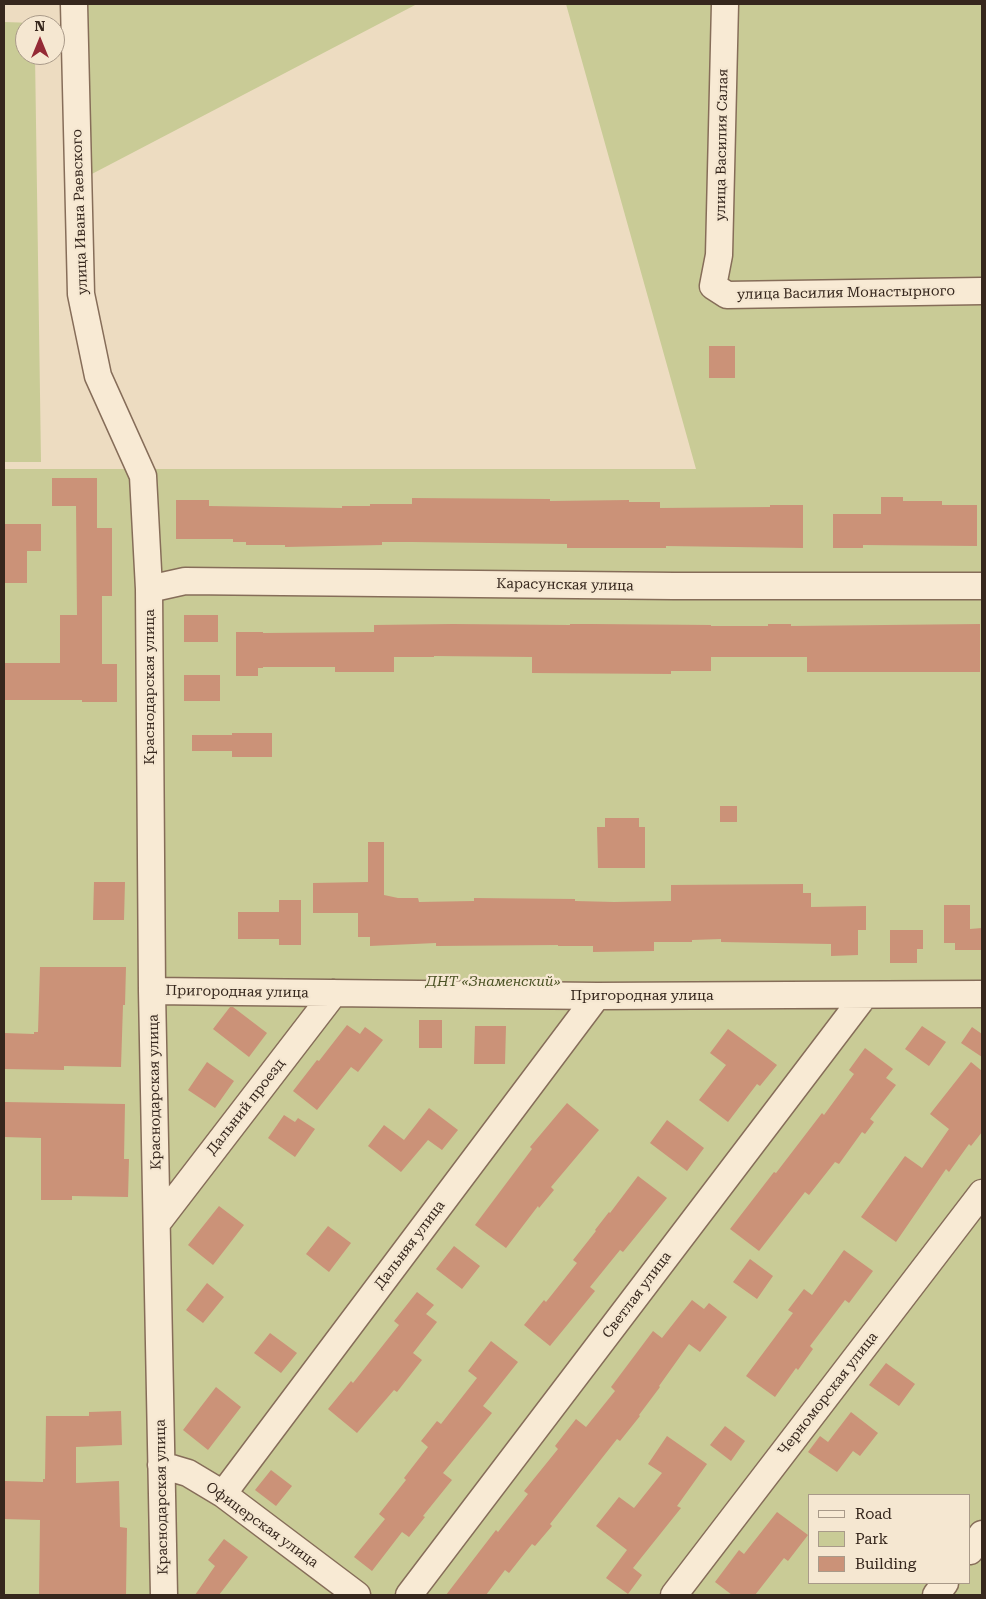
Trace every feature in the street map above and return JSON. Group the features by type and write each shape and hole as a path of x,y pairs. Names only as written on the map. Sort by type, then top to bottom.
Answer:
{"street":[{"name":"улица Ивана Раевского","path":"74,4 81,294 98,376 143,476 150,589"},
{"name":"улица Василия Салая","path":"712,286 720,254 725,4"},
{"name":"улица Василия Монастырного","path":"712,286 727,295 982,291"},
{"name":"Карасунская улица","path":"150,589 185,581 654,586 982,586"},
{"name":"Краснодарская улица","path":"150,589 152,991 164,1595"},
{"name":"Пригородная улица","path":"152,991 597,996 982,994"},
{"name":"Дальний проезд","path":"158,1222 334,993"},
{"name":"Светлая улица","path":"410,1595 865,995"},
{"name":"Дальняя улица","path":"223,1494 597,996"},
{"name":"Черноморская улица","path":"674,1595 982,1193"},
{"name":"Офицерская улица","path":"161,1465 188,1473 223,1494 357,1595"},
{"path":"971,1550 982,1534"},
{"path":"936,1595 944,1584"}],"green space":[{"path":"65,4 417,4 67,187"},
{"name":"ДНТ «Знаменский»","path":"566,4 982,4 982,1595 4,1595 4,469 696,469"},
{"path":"4,22 15,22 15,65 35,65 41,462 4,462"}],"building":[{"path":"709,346 735,346 735,378 709,378"},
{"path":"52,478 97,478 97,528 112,528 112,596 102,596 102,664 117,664 117,702 4,700 4,663 60,663 60,615 77,615 76,506 52,506"},
{"path":"881,497 903,497 903,501 942,501 942,505 977,505 977,546 863,545 863,548 833,548 833,514 881,514"},
{"path":"412,498 550,499 550,501 629,500 629,502 660,502 660,508 803,505 803,548 666,546 666,548 567,548 567,544 412,542 382,542 382,545 285,547 285,545 246,545 246,542 233,542 233,539 176,539 176,500 209,500 209,506 342,508 342,506 370,506 370,504 412,504"},
{"path":"4,524 41,524 41,551 27,551 27,583 4,583"},
{"path":"184,615 218,615 218,642 184,642"},
{"path":"768,624 791,624 791,626 980,624 980,672 807,672 807,657 711,657 711,671 671,671 671,674 532,673 532,657 434,656 394,657 394,672 335,672 335,667 263,667 258,668 258,676 236,676 236,632 374,632 374,625 768,626"},
{"path":"184,675 220,675 220,701 184,701"},
{"path":"232,733 272,733 272,757 232,757 232,751 192,751 192,735 232,735"},
{"path":"720,806 737,806 737,822 720,822"},
{"path":"605,818 639,818 639,827 645,827 645,868 598,868 597,827 605,827"},
{"path":"368,842 384,842 384,895 398,898 418,898 419,902 474,901 474,898 575,899 575,901 614,902 671,901 671,885 803,884 803,893 811,893 811,907 866,906 866,930 858,930 858,955 831,956 831,944 721,942 721,939 692,940 692,942 654,942 654,951 593,952 593,946 558,945 436,946 436,943 370,946 370,937 358,937 358,913 313,913 313,883 368,882"},
{"path":"94,882 125,882 124,920 93,920"},
{"path":"279,900 301,900 301,945 279,945 279,939 238,939 238,912 279,912"},
{"path":"944,905 970,905 970,929 982,928 982,950 955,950 955,943 944,943"},
{"path":"890,930 923,930 923,949 917,949 917,963 890,963"},
{"path":"40,967 126,967 121,1067 64,1066 64,1070 4,1069 4,1033 34,1034 34,1032 38,1032"},
{"path":"230,1007 233,1007 267,1033 249,1057 213,1029"},
{"path":"419,1020 442,1020 442,1048 419,1048"},
{"path":"347,1025 360,1034 365,1027 383,1040 358,1072 351,1067 317,1110 293,1091"},
{"path":"475,1026 506,1026 505,1064 474,1064"},
{"path":"922,1026 946,1042 929,1066 905,1049"},
{"path":"972,1027 982,1034 982,1057 961,1043"},
{"path":"728,1029 777,1065 760,1086 757,1084 728,1122 699,1100 726,1065 710,1053"},
{"path":"865,1048 893,1069 886,1078 896,1085 870,1119 874,1122 865,1134 862,1132 839,1164 835,1162 809,1195 805,1192 759,1251 730,1229 822,1113 824,1115 854,1074 849,1070"},
{"path":"207,1062 234,1081 215,1108 188,1090"},
{"path":"971,1062 982,1071 982,1132 971,1146 969,1144 949,1172 946,1169 896,1242 861,1217 905,1156 922,1168 949,1129 930,1114"},
{"path":"4,1102 125,1104 124,1159 129,1159 128,1197 72,1196 72,1200 41,1200 41,1138 4,1137"},
{"path":"567,1103 599,1130 551,1187 554,1190 539,1208 538,1206 506,1248 475,1225 532,1149 530,1147"},
{"path":"429,1108 458,1130 442,1150 428,1140 401,1172 368,1146 384,1125 404,1140"},
{"path":"284,1115 295,1122 298,1118 315,1129 295,1157 268,1138"},
{"path":"667,1120 704,1148 687,1171 650,1143"},
{"path":"638,1176 667,1198 623,1252 620,1250 590,1287 595,1291 550,1346 524,1325 544,1300 546,1302 577,1263 573,1260"},
{"path":"219,1206 244,1225 213,1265 188,1245"},
{"path":"328,1226 351,1243 329,1272 306,1254"},
{"path":"454,1246 480,1266 462,1289 436,1269"},
{"path":"844,1250 873,1271 849,1303 845,1300 810,1346 813,1349 798,1370 796,1368 775,1397 746,1376 793,1313 788,1310 804,1289 812,1295"},
{"path":"750,1259 773,1276 757,1299 733,1282"},
{"path":"207,1283 224,1297 203,1323 186,1310"},
{"path":"417,1292 434,1305 426,1314 437,1322 413,1353 422,1360 397,1392 394,1390 357,1433 328,1409 351,1381 353,1383 399,1325 394,1321"},
{"path":"692,1300 704,1309 709,1303 727,1317 700,1352 689,1344 640,1416 620,1441 617,1439 550,1524 552,1526 535,1546 532,1544 509,1573 505,1570 486,1595 446,1595 496,1530 498,1532 528,1494 524,1491 558,1449 555,1446 576,1419 586,1427 615,1391 611,1387 653,1331 662,1338"},
{"path":"270,1333 297,1353 281,1373 254,1353"},
{"path":"491,1341 518,1362 483,1406 492,1413 443,1473 452,1480 423,1516 425,1517 409,1537 402,1532 372,1571 354,1557 385,1519 379,1514 406,1480 404,1478 428,1447 421,1441 437,1421 441,1424 477,1378 468,1371"},
{"path":"886,1363 915,1384 899,1406 869,1385"},
{"path":"216,1387 241,1407 208,1450 183,1430"},
{"path":"121,1411 122,1445 76,1447 76,1483 119,1481 120,1527 127,1528 126,1595 39,1595 40,1520 4,1519 4,1481 43,1482 43,1479 45,1479 46,1416 89,1416 89,1412"},
{"path":"851,1412 878,1433 860,1456 853,1451 837,1472 808,1452 820,1436 828,1442"},
{"path":"725,1426 745,1441 731,1461 710,1445"},
{"path":"667,1436 707,1464 677,1506 681,1508 633,1568 642,1575 628,1594 606,1578 627,1550 596,1526 619,1497 634,1508 662,1473 648,1464"},
{"path":"271,1470 292,1486 276,1506 255,1490"},
{"path":"777,1512 808,1535 788,1561 784,1558 755,1595 732,1595 715,1582 739,1550 744,1554"},
{"path":"224,1539 248,1557 219,1595 195,1595 215,1566 208,1560"}]}
